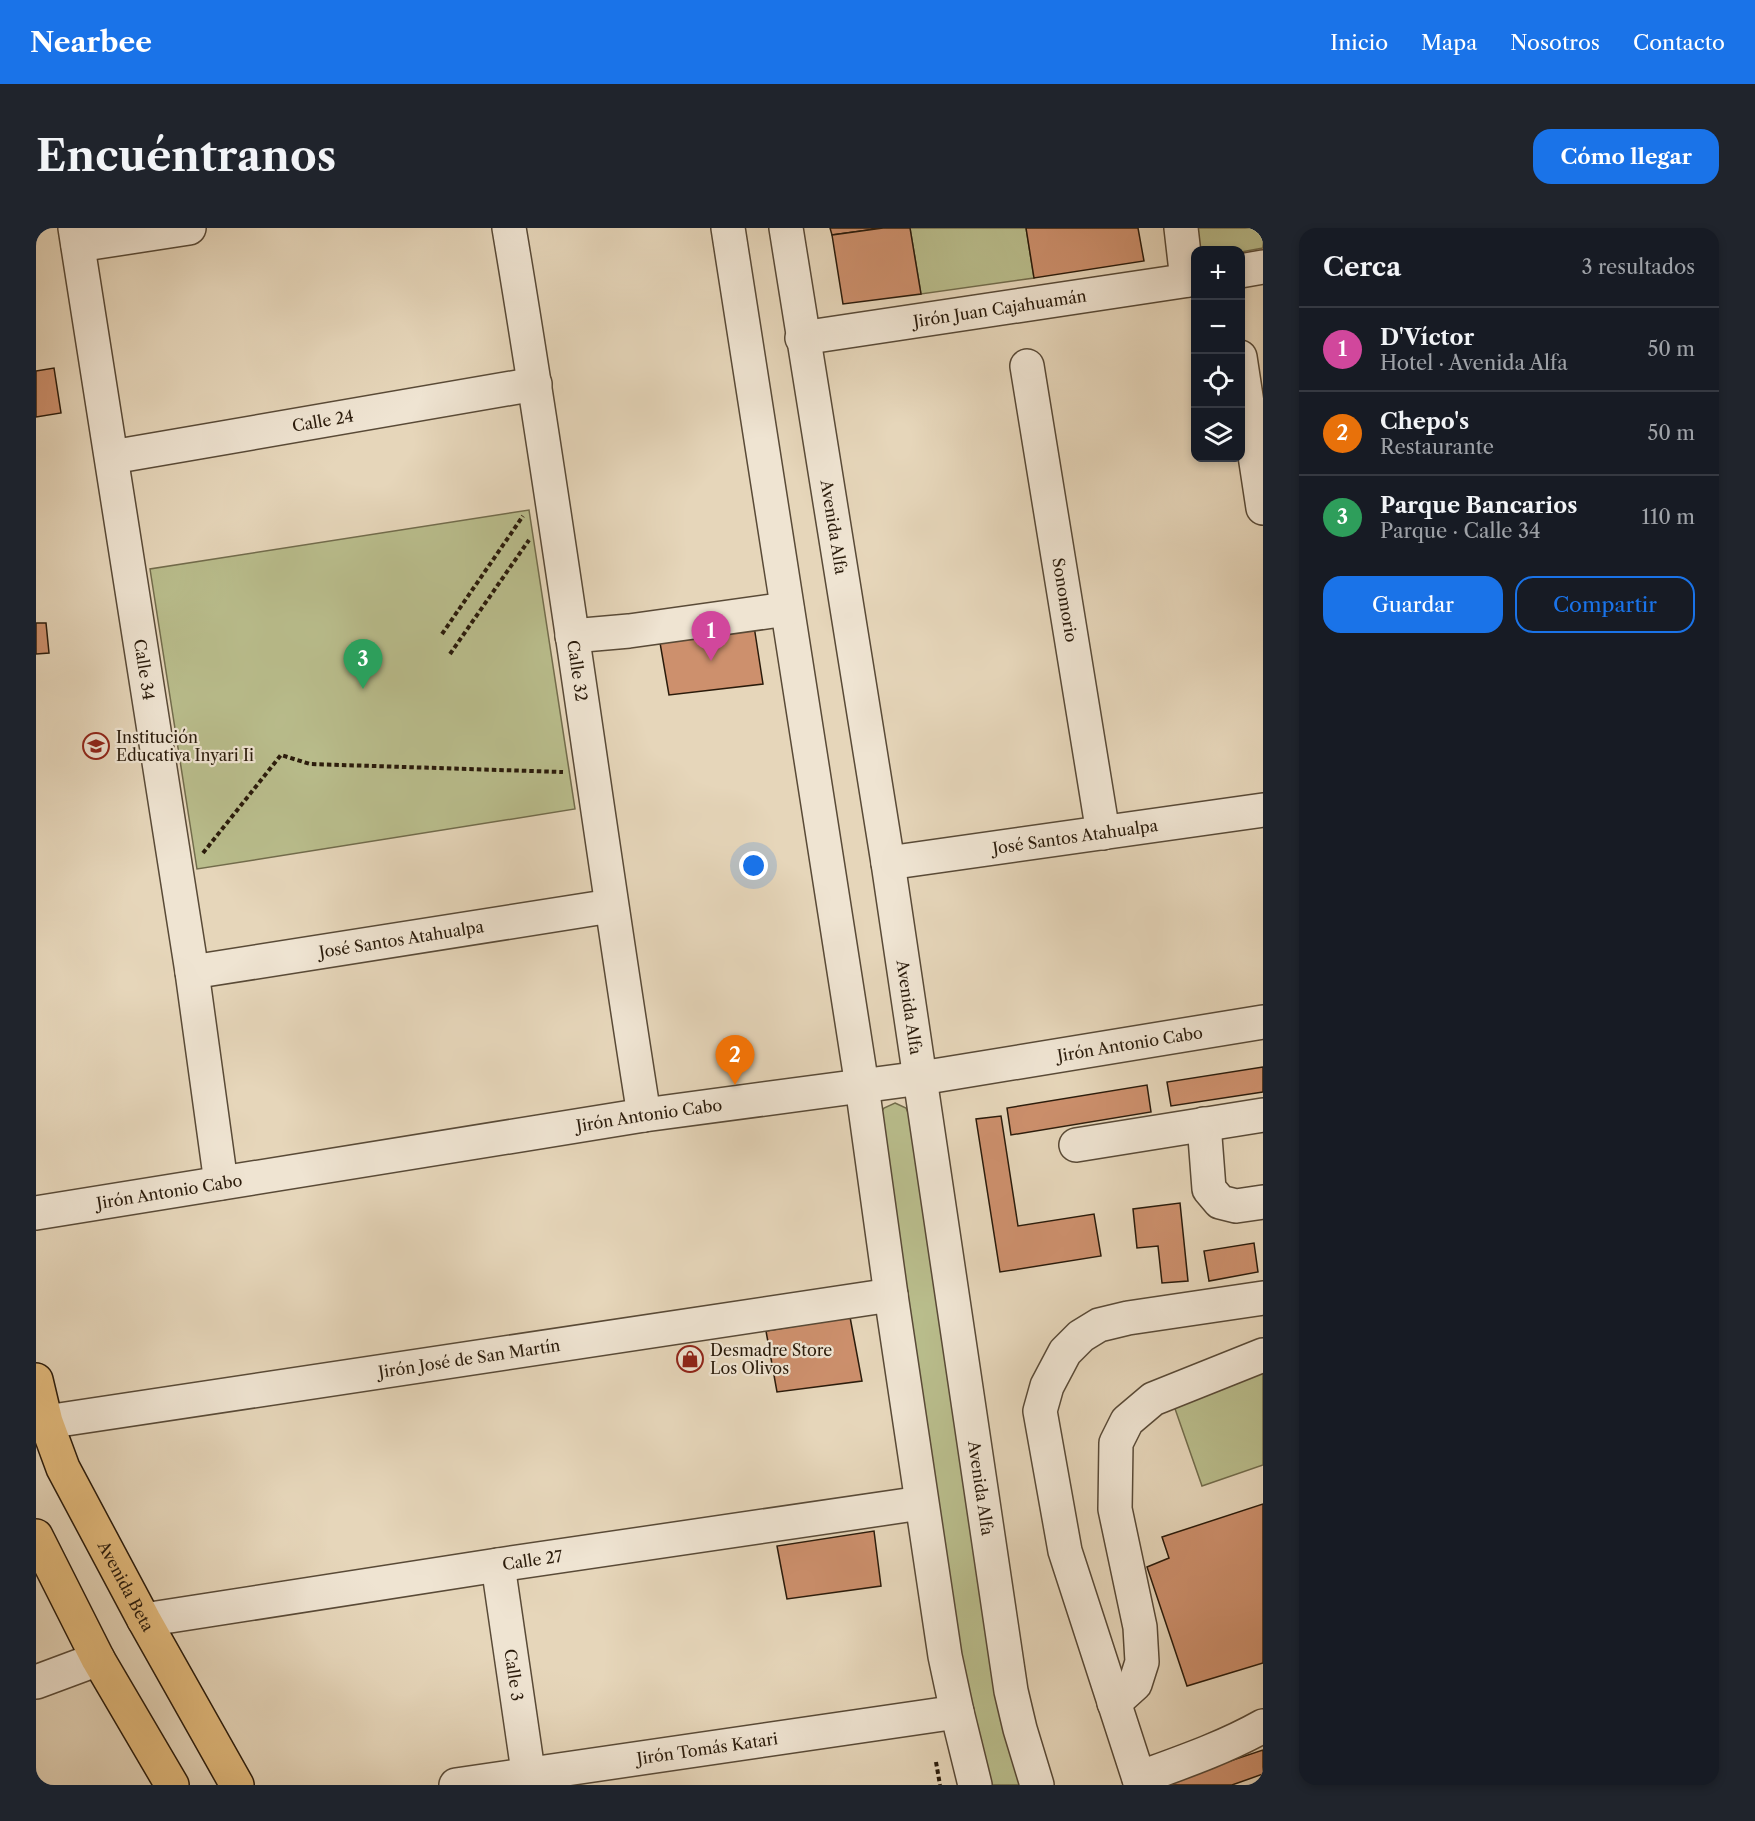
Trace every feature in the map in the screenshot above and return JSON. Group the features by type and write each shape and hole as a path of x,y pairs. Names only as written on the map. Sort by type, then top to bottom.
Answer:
{"main road":[{"name":"Avenida Beta","path":"36,1380 46,1422 63,1468 144,1620 237,1785"},
{"path":"36,1536 98,1659 172,1785"}],"street":[{"path":"76,236 189,228"},
{"name":"Calle 32","path":"509,228 536,384 611,906 644,1115"},
{"path":"728,228 862,1086 945,1656 975,1785"},
{"name":"Avenida Alfa","path":"786,228 802,339 888,862 1011,1691 1037,1785"},
{"path":"1181,228 1191,280"},
{"name":"Calle 34","path":"76,236 192,972 221,1183"},
{"path":"1245,270 1263,267"},
{"name":"Jirón Juan Cajahuamán","path":"802,339 1191,280"},
{"name":"Sonomorio","path":"1027,366 1103,832"},
{"name":"Calle 24","path":"112,457 536,384"},
{"path":"1245,390 1263,508"},
{"path":"573,636 629,631 788,609"},
{"name":"José Santos Atahualpa","path":"888,862 1263,810"},
{"name":"José Santos Atahualpa","path":"192,972 611,906"},
{"name":"Jirón Antonio Cabo","path":"36,1213 644,1115 921,1078 1263,1022"},
{"path":"1076,1145 1263,1115"},
{"path":"1204,1124 1209,1189 1220,1202 1236,1206 1263,1202"},
{"name":"Jirón José de San Martín","path":"46,1422 891,1295"},
{"path":"1263,1298 1128,1318 1099,1325 1081,1336 1065,1352 1047,1386 1040,1411 1065,1551 1140,1782 1263,1726"},
{"path":"1114,1703 1135,1684 1142,1662 1140,1626 1115,1509 1116,1443 1127,1421 1153,1399 1263,1355"},
{"name":"Calle 27","path":"144,1620 921,1503"},
{"name":"Calle 3","path":"498,1565 529,1779"},
{"path":"36,1682 98,1659"},
{"name":"Jirón Tomás Katari","path":"456,1785 529,1779 957,1712"}],"path":[{"path":"442,634 527,511"},
{"path":"450,654 531,537"},
{"path":"198,859 281,755 310,764 567,773"}],"green space":[{"path":"910,228 1026,228 1034,278 921,294"},
{"path":"1191,228 1263,228 1263,248 1245,251 1245,246 1195,246"},
{"path":"529,510 575,809 197,869 150,569"},
{"path":"895,1103 906,1108 912,1122 1025,1785 989,1785 966,1711 878,1116 884,1108"},
{"path":"1263,1371 1263,1465 1202,1486 1173,1403"}],"building":[{"path":"830,228 883,228 832,235"},
{"path":"883,228 910,228 921,294 843,304 832,235"},
{"path":"1026,228 1138,228 1144,261 1034,278"},
{"path":"54,368 61,413 36,417 36,371"},
{"path":"36,623 46,623 49,653 36,654"},
{"path":"754,626 763,684 669,695 659,637"},
{"path":"1263,1067 1263,1092 1171,1106 1167,1082"},
{"path":"1147,1085 1151,1112 1011,1135 1007,1108"},
{"path":"1001,1116 1018,1226 1094,1214 1101,1256 1000,1272 976,1119"},
{"path":"1180,1203 1188,1281 1162,1283 1158,1246 1137,1248 1133,1209"},
{"path":"1254,1243 1258,1272 1209,1281 1204,1251"},
{"path":"850,1317 862,1381 777,1392 766,1331"},
{"path":"1263,1504 1263,1663 1187,1686 1147,1567 1169,1558 1162,1537"},
{"path":"874,1531 881,1586 787,1599 777,1546"},
{"path":"1263,1750 1263,1774 1232,1785 1158,1785"}],"place":[{"name":"D'Víctor","path":"711,661"},
{"name":"Parque Bancarios","path":"363,689"},
{"name":"Institución Educativa Inyari Ii","path":"96,746"},
{"name":"Chepo's","path":"735,1085"},
{"name":"Desmadre Store Los Olivos","path":"690,1359"}]}
